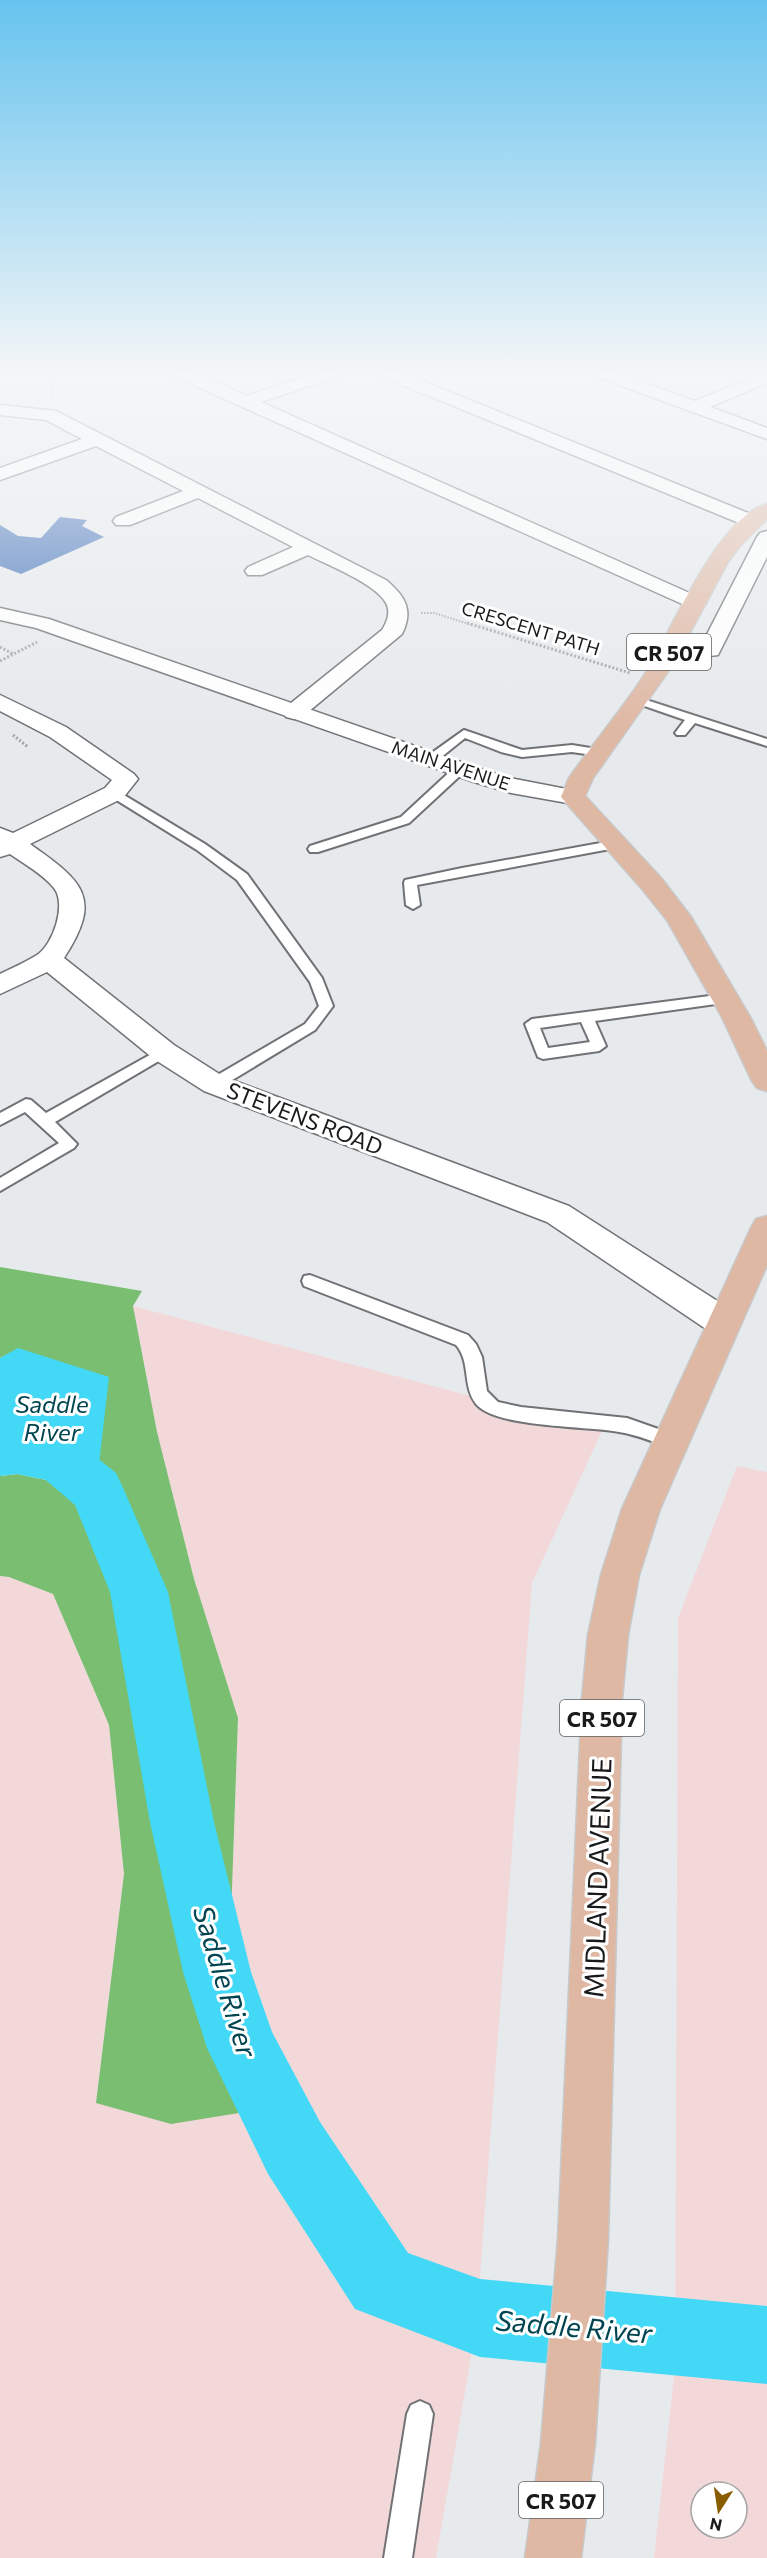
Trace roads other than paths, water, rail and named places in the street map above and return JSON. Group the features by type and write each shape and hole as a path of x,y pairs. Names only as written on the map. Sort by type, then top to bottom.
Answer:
{"main road":[{"name":"CR 507","path":"573,797 581,778 652,680 668,654 720,556 734,538 761,519"},
{"path":"573,797 617,844 678,917 725,999 767,1081"},
{"name":"MIDLAND AVENUE","path":"553,2558 568,2443 583,2239 602,1699 607,1645 620,1575 641,1509 767,1228"}],"street":[{"path":"444,490 696,603"},
{"path":"688,490 761,519"},
{"path":"123,521 200,491 380,584 397,602 400,613 398,623 391,634 294,712"},
{"path":"668,654 710,650 767,537"},
{"path":"255,571 308,548"},
{"name":"MAIN AVENUE","path":"0,614 42,623 459,770 511,786 573,797"},
{"path":"0,702 58,732 126,779 114,793 4,842"},
{"path":"0,985 48,960 61,944 69,925 72,904 67,885 4,842"},
{"name":"STEVENS ROAD","path":"48,960 164,1052 214,1084 558,1214 724,1323"}],"lane":[{"path":"637,700 767,743"},
{"path":"681,733 693,717"},
{"path":"430,760 464,733 508,751 528,754 581,747 599,752"},
{"path":"314,849 405,820 459,770"},
{"path":"114,793 201,847 242,877 317,981 326,1006 310,1027 214,1084"},
{"path":"413,905 410,882 617,844"},
{"path":"586,1017 725,999"},
{"path":"45,1121 164,1052"},
{"path":"0,1120 26,1104 69,1144 0,1185"},
{"path":"310,1281 462,1340 473,1353 476,1361 474,1372 476,1386 482,1398 493,1407 507,1411 637,1428 672,1441"},
{"path":"398,2558 420,2414"}],"water":[{"name":"Saddle River","path":"18,1348 109,1377 96,1490 17,1474 0,1476 0,1358"}],"waterway":[{"name":"Saddle River","path":"0,1449 35,1439 96,1490 139,1592 182,1822 217,1972 242,2048 294,2148 382,2282 480,2318 767,2345"}]}
